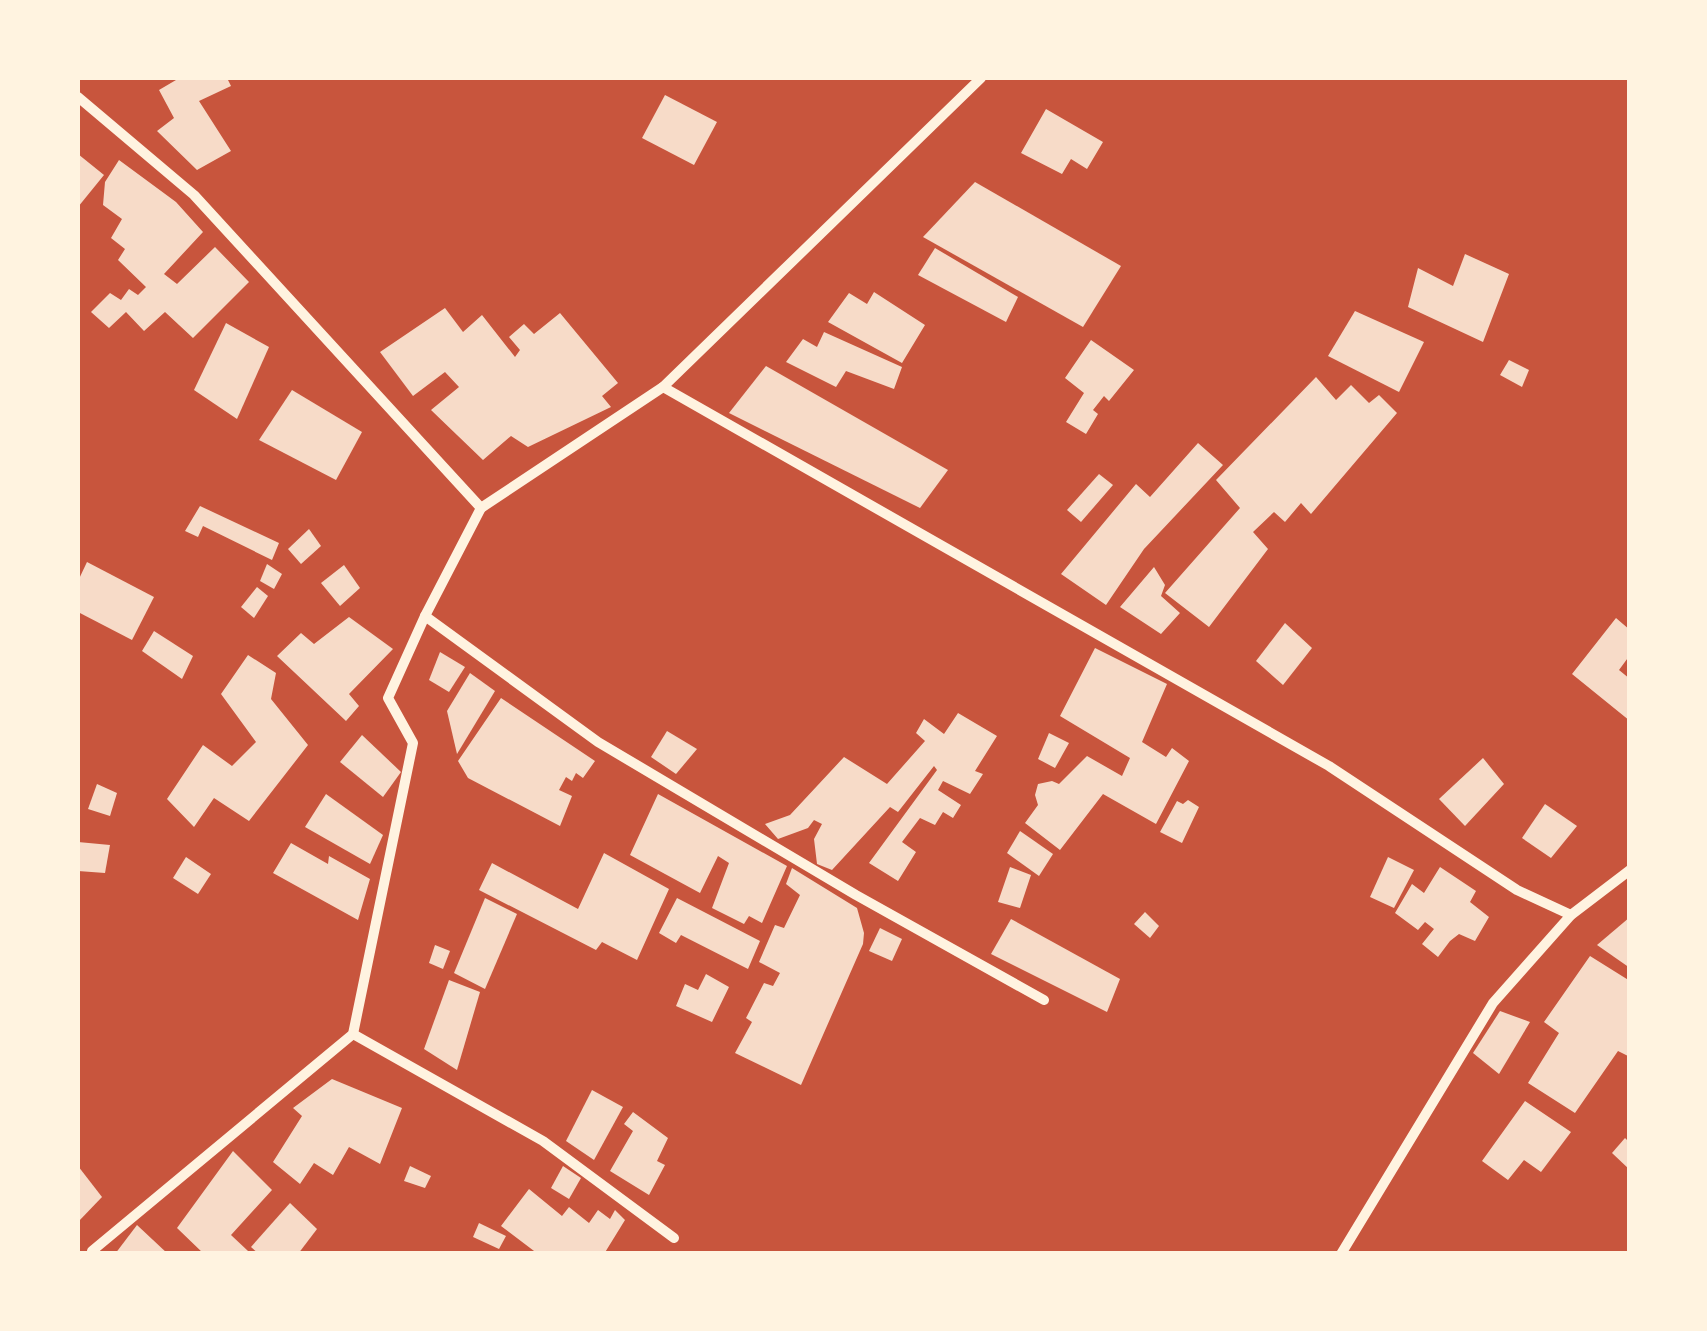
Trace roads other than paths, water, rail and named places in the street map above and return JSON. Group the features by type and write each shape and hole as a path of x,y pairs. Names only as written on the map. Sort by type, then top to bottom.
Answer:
{"street":[{"path":"92,1251 353,1034 413,743 388,698 481,508 664,386 981,78"},
{"path":"78,97 194,194 481,508"},
{"path":"664,386 1330,766 1517,890 1571,915"},
{"path":"425,616 598,742 856,895 1044,1000"},
{"path":"1341,1254 1493,1003 1571,915 1630,870"},
{"path":"353,1034 543,1141 674,1238"}]}
